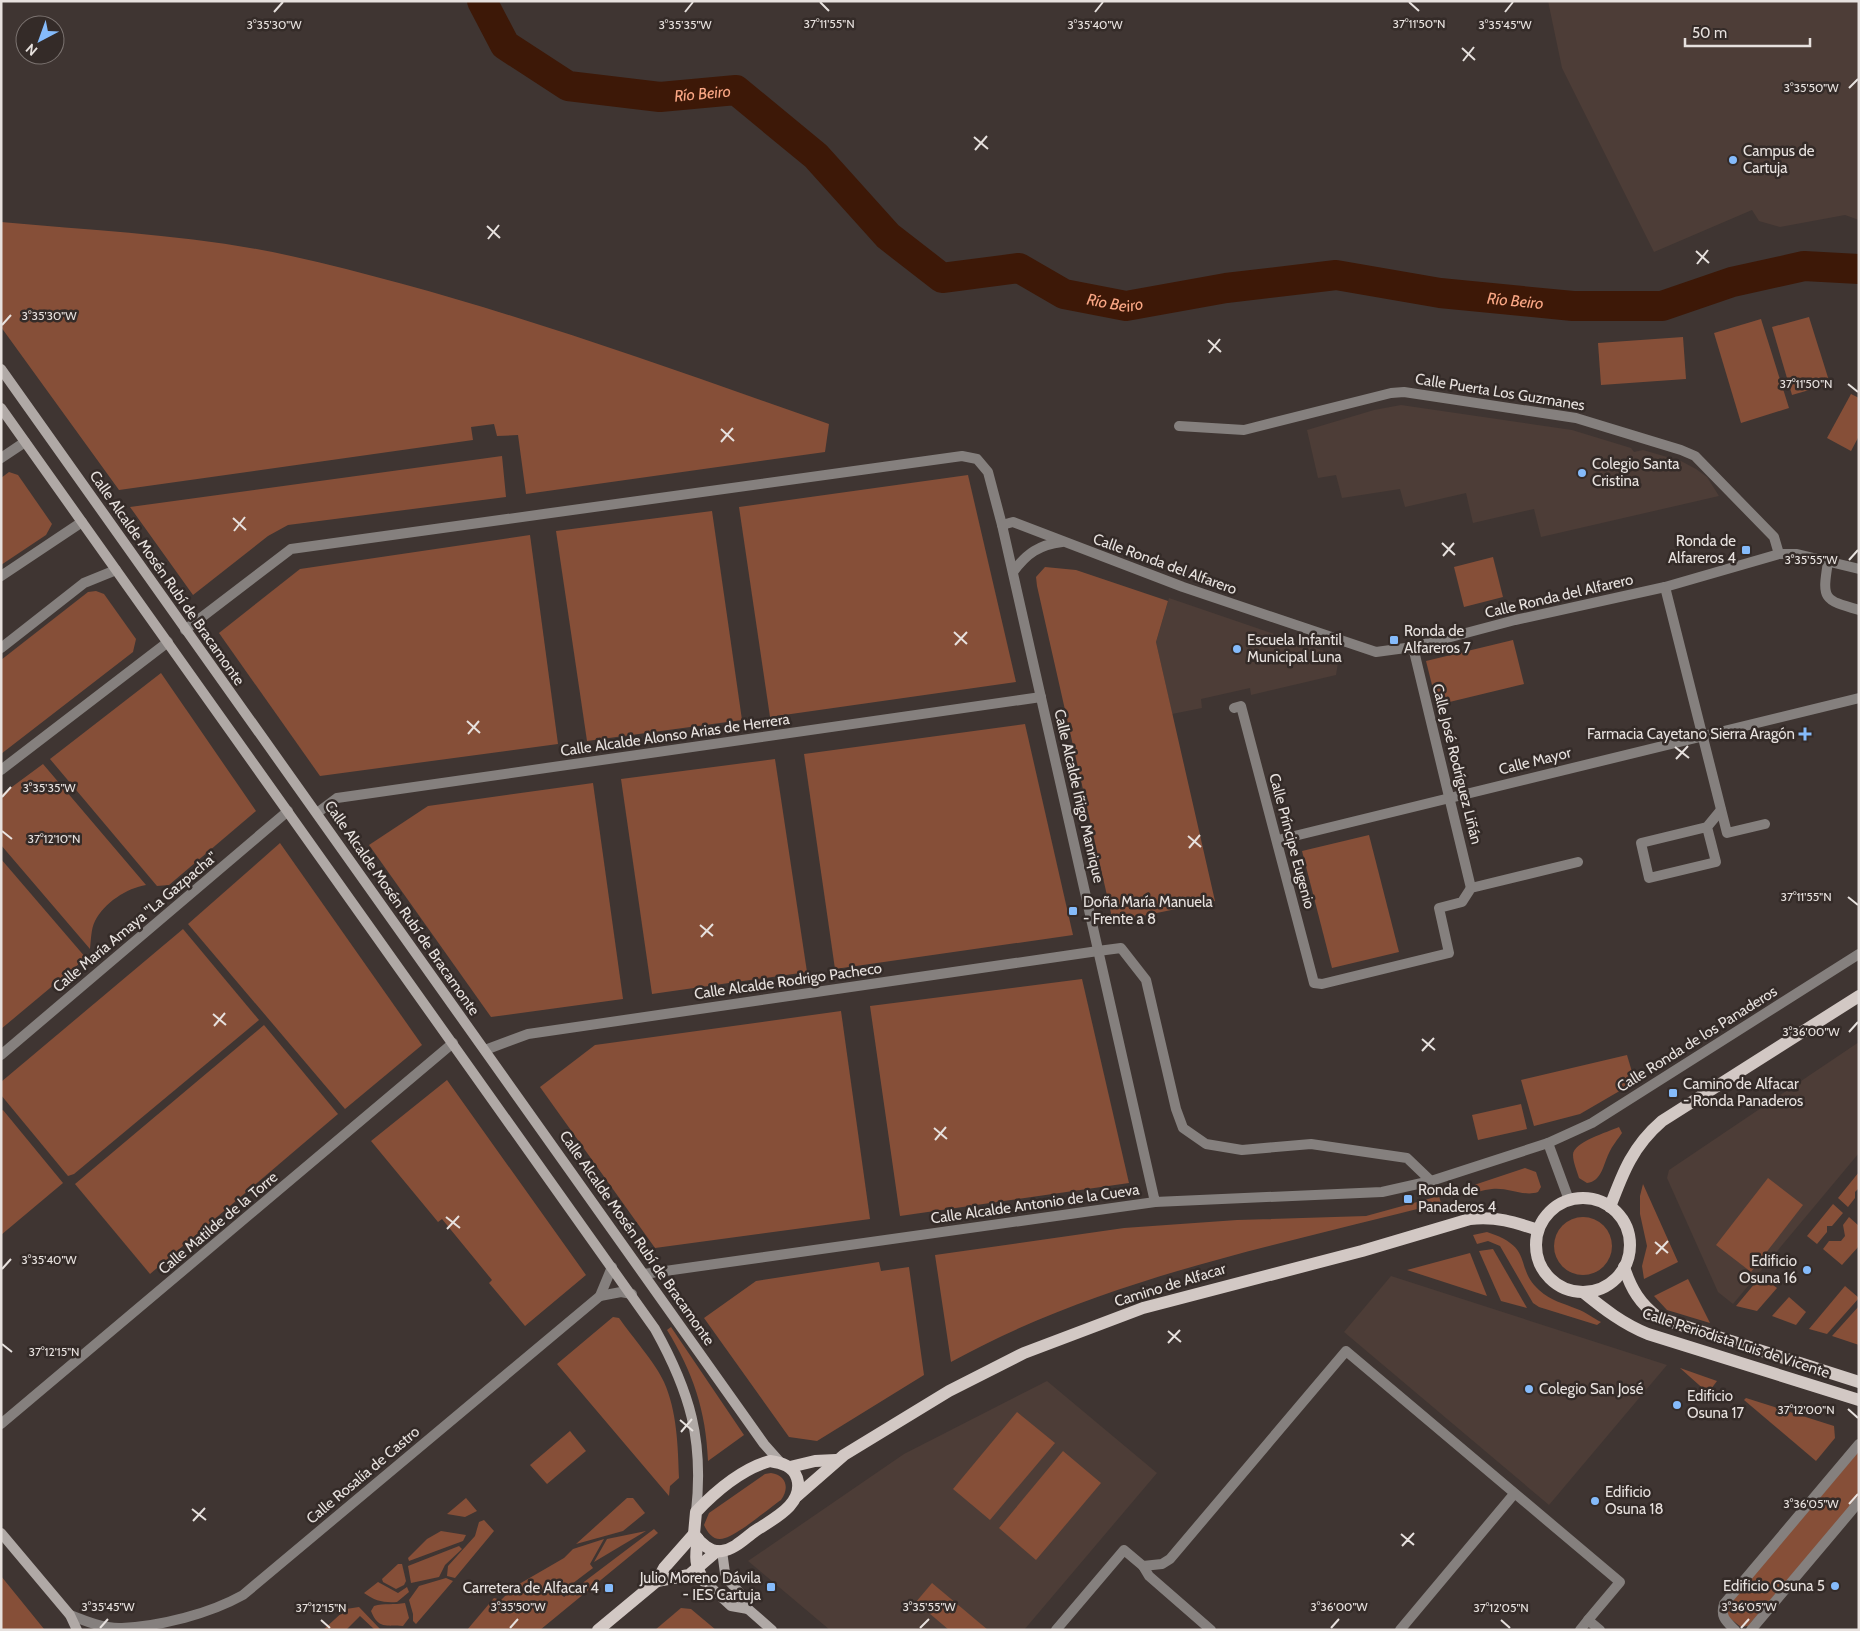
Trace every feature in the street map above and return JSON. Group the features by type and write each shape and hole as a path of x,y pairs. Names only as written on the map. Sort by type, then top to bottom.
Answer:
{"main road":[{"name":"Calle Alcalde Mosén Rubí de Bracamonte","path":"1,369 764,1444 785,1465"},
{"path":"1,408 632,1294 665,1346 686,1391 696,1436 698,1462 693,1573"},
{"path":"1610,1207 1624,1169 1647,1134 1662,1121 1859,996"},
{"path":"1582,1198 1598,1200 1610,1207 1619,1215 1629,1237 1629,1250 1624,1267 1606,1286 1583,1292 1567,1289 1554,1282 1541,1266 1536,1253 1538,1230 1550,1211 1569,1200 1582,1198"},
{"name":"Camino de Alfacar","path":"719,1551 734,1547 788,1508 797,1496 836,1460 949,1391 1024,1353 1143,1308 1362,1251 1470,1220 1487,1217 1509,1220 1538,1230"},
{"name":"Calle Periodista Luis de Vicente","path":"1624,1267 1634,1292 1646,1309 1659,1318 1859,1382"},
{"name":"Calle Periodista Luis de Vicente","path":"1583,1292 1611,1315 1648,1334 1859,1400"},
{"name":"Camino de Alfacar","path":"696,1512 711,1496 758,1464 770,1461 785,1465 836,1460"},
{"path":"785,1465 795,1473 799,1486 797,1496"},
{"path":"1,1533 70,1615 77,1630"},
{"path":"696,1536 708,1548 719,1551"},
{"path":"598,1630 657,1581 664,1568 696,1536"},
{"path":"657,1581 693,1573 719,1551"},
{"path":"719,1551 725,1574 740,1594 748,1609 772,1630"},
{"path":"693,1573 731,1606 748,1609"}],"street":[{"name":"Calle Puerta Los Guzmanes","path":"1179,426 1244,430 1391,392 1404,392 1576,418 1695,456 1774,537 1779,554"},
{"path":"1,458 25,442"},
{"name":"Calle Alcalde Iñigo Manrique","path":"185,630 291,550 962,456 978,459 988,472 1002,525 1155,1202"},
{"path":"1,576 82,522"},
{"name":"Calle Ronda del Alfarero","path":"1002,525 1013,522 1183,588 1376,652 1413,647 1515,620 1665,587 1779,554"},
{"path":"1013,572 1033,550 1046,544 1062,542"},
{"path":"1779,554 1797,554 1859,569"},
{"path":"1828,562 1824,587 1827,598 1833,603 1859,610"},
{"path":"1,648 84,583 116,570"},
{"path":"1665,587 1727,833 1764,824"},
{"path":"1,770 168,642"},
{"name":"Calle José Rodríguez Liñán","path":"1413,647 1471,888"},
{"name":"Calle Alcalde Alonso Arias de Herrera","path":"317,813 337,798 1041,697"},
{"name":"Calle Mayor","path":"1278,840 1450,800 1459,795 1859,698"},
{"name":"Calle Príncipe Eugenio","path":"1238,707 1274,835 1278,840 1314,983 1322,984 1449,953 1439,908 1462,902 1471,888"},
{"path":"1707,827 1716,862 1649,878 1640,843 1707,827 1721,810"},
{"name":"Calle María Amaya \"La Gazpacha\"","path":"1,1055 288,811"},
{"path":"1471,888 1578,862"},
{"path":"1098,951 1121,948 1146,980 1176,1109 1183,1128 1206,1144 1242,1150 1311,1144 1407,1158 1430,1181"},
{"name":"Calle Alcalde Rodrigo Pacheco","path":"485,1050 528,1034 1098,951"},
{"name":"Calle Ronda de los Panaderos","path":"1430,1181 1548,1143 1592,1123 1859,954"},
{"name":"Calle Matilde de la Torre","path":"1,1424 453,1043"},
{"path":"1548,1143 1569,1200"},
{"name":"Calle Alcalde Antonio de la Cueva","path":"644,1274 1155,1202 1337,1196 1382,1192 1430,1181"},
{"name":"Calle Rosalía de Castro","path":"70,1615 87,1622 119,1629 205,1612 243,1595 600,1296 612,1266"},
{"path":"600,1296 621,1292 632,1294"},
{"path":"1143,1566 1162,1564 1170,1559 1346,1351 1514,1494 1524,1499 1620,1582 1580,1630"},
{"path":"1735,1630 1724,1620 1722,1612 1724,1604 1859,1444"},
{"path":"1400,1630 1514,1494"},
{"path":"1751,1630 1859,1502"},
{"path":"1056,1630 1124,1550 1143,1566 1149,1576 1206,1628"},
{"path":"1588,1620 1600,1630"}],"shaded area":[{"name":"Campus de Cartuja","path":"1548,1 1859,1 1859,220 1845,215 1780,227 1759,221 1752,210 1654,252 1562,68"},
{"path":"1,222 147,234 220,243 291,256 359,272 562,332 829,424 825,452 526,494 518,435 497,436 494,424 471,427 473,440 119,490 1,327"},
{"path":"1809,317 1830,384 1792,395 1772,327"},
{"path":"1761,319 1789,408 1741,423 1714,333"},
{"path":"1683,337 1686,379 1601,385 1598,343"},
{"path":"1851,394 1859,398 1859,436 1851,451 1827,438"},
{"name":"Colegio Santa Cristina","path":"1401,405 1572,430 1631,448 1634,452 1643,450 1681,461 1696,469 1707,477 1719,496 1541,537 1534,509 1473,523 1466,493 1405,507 1400,489 1342,498 1336,475 1318,478 1307,430 1374,410"},
{"path":"502,456 506,497 288,525 268,536 193,595 130,507"},
{"path":"9,472 18,475 52,524 46,535 1,565 1,478"},
{"path":"968,475 1016,682 770,717 739,507"},
{"path":"712,511 742,720 587,741 556,531"},
{"path":"530,535 558,744 320,776 219,633 300,569"},
{"path":"1493,557 1503,597 1464,607 1454,567"},
{"path":"1045,567 1076,570 1168,601 1156,642 1215,901 1113,922 1037,586 1036,577"},
{"path":"96,591 104,594 136,639 133,652 1,754 1,660 88,592"},
{"name":"Escuela Infantil Municipal Luna","path":"1169,598 1339,656 1336,675 1251,695 1250,688 1201,699 1202,708 1172,714 1156,642"},
{"path":"1513,640 1524,684 1437,705 1426,661"},
{"path":"161,673 256,811 169,885 157,886 50,759"},
{"path":"1025,724 1073,935 835,969 804,754"},
{"path":"775,759 807,972 652,994 621,779"},
{"path":"43,764 146,885 131,889 117,897 104,908 94,924 90,949 1,845 1,795"},
{"path":"593,783 623,999 491,1017 369,845 428,806"},
{"path":"1369,835 1399,952 1332,968 1302,851"},
{"path":"280,843 422,1045 345,1109 188,924"},
{"path":"1,859 86,958 1,1029"},
{"path":"183,929 259,1020 74,1174 68,1176 1,1095 1,1082"},
{"path":"1082,979 1129,1183 900,1216 870,1006"},
{"path":"841,1011 870,1219 655,1248 540,1087 595,1045"},
{"path":"264,1025 338,1114 150,1274 75,1184"},
{"path":"1859,1042 1859,1153 1733,1304 1718,1292 1667,1178 1669,1170"},
{"path":"1627,1055 1635,1082 1580,1114 1534,1126 1521,1080"},
{"path":"447,1080 586,1275 525,1326 489,1283 492,1280 442,1219 438,1222 371,1141"},
{"path":"1521,1104 1527,1129 1478,1140 1472,1115"},
{"path":"3,1110 63,1183 1,1235 1,1111"},
{"path":"1619,1127 1622,1133 1610,1150 1599,1176 1592,1182 1587,1183 1579,1178 1573,1158 1575,1150 1585,1142"},
{"path":"1525,1168 1536,1172 1541,1187 1538,1192 1527,1193 1492,1189 1465,1195 1462,1189"},
{"path":"1859,1172 1859,1188 1855,1192 1855,1198 1848,1207 1838,1198"},
{"path":"1768,1178 1803,1205 1751,1272 1716,1245"},
{"path":"1643,1184 1678,1262 1644,1279 1642,1266 1647,1246 1640,1214 1640,1196"},
{"path":"1439,1196 1441,1203 1253,1250 1129,1286 1068,1308 1009,1333 951,1362 935,1255 1124,1228 1237,1220 1366,1216"},
{"path":"1833,1204 1843,1213 1832,1226 1827,1226 1827,1232 1817,1244 1807,1236"},
{"path":"1577,1217 1589,1217 1604,1225 1612,1240 1612,1252 1604,1267 1589,1275 1577,1275 1562,1267 1554,1252 1554,1240 1562,1225"},
{"path":"1849,1217 1859,1226 1859,1246 1842,1265 1823,1249 1829,1241 1841,1241 1845,1236 1843,1225"},
{"path":"1487,1232 1512,1244 1522,1258 1531,1281 1544,1294 1601,1322 1597,1325 1539,1307 1533,1303 1500,1246 1488,1241 1477,1244 1473,1235"},
{"path":"1493,1249 1527,1308 1501,1301 1479,1251"},
{"path":"1470,1253 1487,1296 1407,1270"},
{"path":"879,1262 881,1271 909,1267 924,1375 817,1441 789,1437 704,1318 756,1281"},
{"name":"Colegio San José","path":"1391,1276 1667,1365 1549,1505 1344,1332"},
{"path":"1761,1276 1777,1288 1757,1311 1736,1306"},
{"path":"1688,1279 1710,1323 1667,1310 1654,1296"},
{"path":"1845,1286 1859,1298 1827,1334 1809,1329"},
{"path":"1789,1297 1806,1312 1796,1325 1772,1316"},
{"path":"1859,1306 1859,1345 1832,1336"},
{"path":"613,1317 619,1318 649,1358 664,1382 672,1405 676,1429 679,1478 670,1486 669,1496 557,1364"},
{"path":"671,1327 744,1435 708,1461 701,1409 691,1377 667,1330"},
{"path":"1680,1368 1717,1381 1708,1393"},
{"path":"1047,1381 1157,1473 1024,1630 830,1630 748,1561 904,1454"},
{"path":"1746,1398 1834,1426 1835,1438 1816,1461 1744,1400"},
{"path":"1017,1412 1055,1443 990,1520 953,1489"},
{"path":"570,1431 586,1451 547,1484 530,1465"},
{"path":"1063,1451 1101,1483 1036,1560 999,1528"},
{"path":"1859,1451 1859,1496 1748,1626 1741,1627 1727,1616 1727,1607"},
{"path":"771,1473 780,1476 785,1483 786,1487 781,1500 731,1536 718,1539 710,1534 704,1525 709,1513 765,1474"},
{"path":"466,1498 477,1511 465,1517 447,1514"},
{"path":"627,1498 633,1498 645,1513 623,1531 576,1544"},
{"path":"484,1520 494,1531 455,1578 447,1576 448,1566 475,1536 479,1522"},
{"path":"654,1529 658,1533 540,1630 467,1630 494,1598 501,1600 514,1587 564,1558 573,1549 604,1539 590,1564 593,1568 560,1593 564,1597"},
{"path":"441,1531 466,1535 463,1541 409,1561 408,1558 427,1539"},
{"path":"646,1531 594,1562 607,1539"},
{"path":"459,1546 462,1549 445,1565 439,1577 411,1583 408,1566"},
{"path":"398,1564 402,1564 406,1581 404,1585 396,1589 383,1582 382,1579"},
{"path":"1,1576 44,1629 45,1630 1,1630"},
{"path":"446,1578 453,1581 416,1624 413,1621 409,1600 419,1586"},
{"path":"378,1582 398,1593 407,1587 409,1592 397,1602 376,1600 364,1593"},
{"path":"932,1583 988,1630 949,1630 916,1602"},
{"path":"405,1603 409,1618 403,1626 383,1625 377,1621 371,1611 374,1606 378,1605"},
{"path":"359,1607 381,1630 375,1630 360,1616 346,1630 323,1630 346,1609"},
{"path":"681,1608 691,1609 716,1630 655,1630"}],"waterway":[{"name":"Río Beiro","path":"482,1 505,45 568,86 660,97 736,90 816,156 888,236 942,278 1019,268 1064,294 1126,306 1226,288 1336,275 1440,293 1573,306 1662,306 1732,282 1804,266 1859,269"}],"place":[{"name":"Campus de Cartuja","path":"1733,160"},
{"name":"Colegio Santa Cristina","path":"1582,473"},
{"name":"Ronda de Alfareros 4","path":"1746,550"},
{"name":"Ronda de Alfareros 7","path":"1394,640"},
{"name":"Escuela Infantil Municipal Luna","path":"1237,649"},
{"name":"Farmacia Cayetano Sierra Aragón","path":"1805,734"},
{"name":"Doña María Manuela - Frente a 8","path":"1073,911"},
{"name":"Camino de Alfacar - Ronda Panaderos","path":"1673,1093"},
{"name":"Ronda de Panaderos 4","path":"1408,1199"},
{"name":"Edificio Osuna 16","path":"1807,1270"},
{"name":"Colegio San José","path":"1529,1389"},
{"name":"Edificio Osuna 17","path":"1677,1405"},
{"name":"Edificio Osuna 18","path":"1595,1501"},
{"name":"Edificio Osuna 5","path":"1835,1586"},
{"name":"Julio Moreno Dávila - IES Cartuja","path":"771,1587"},
{"name":"Carretera de Alfacar 4","path":"609,1588"}]}
